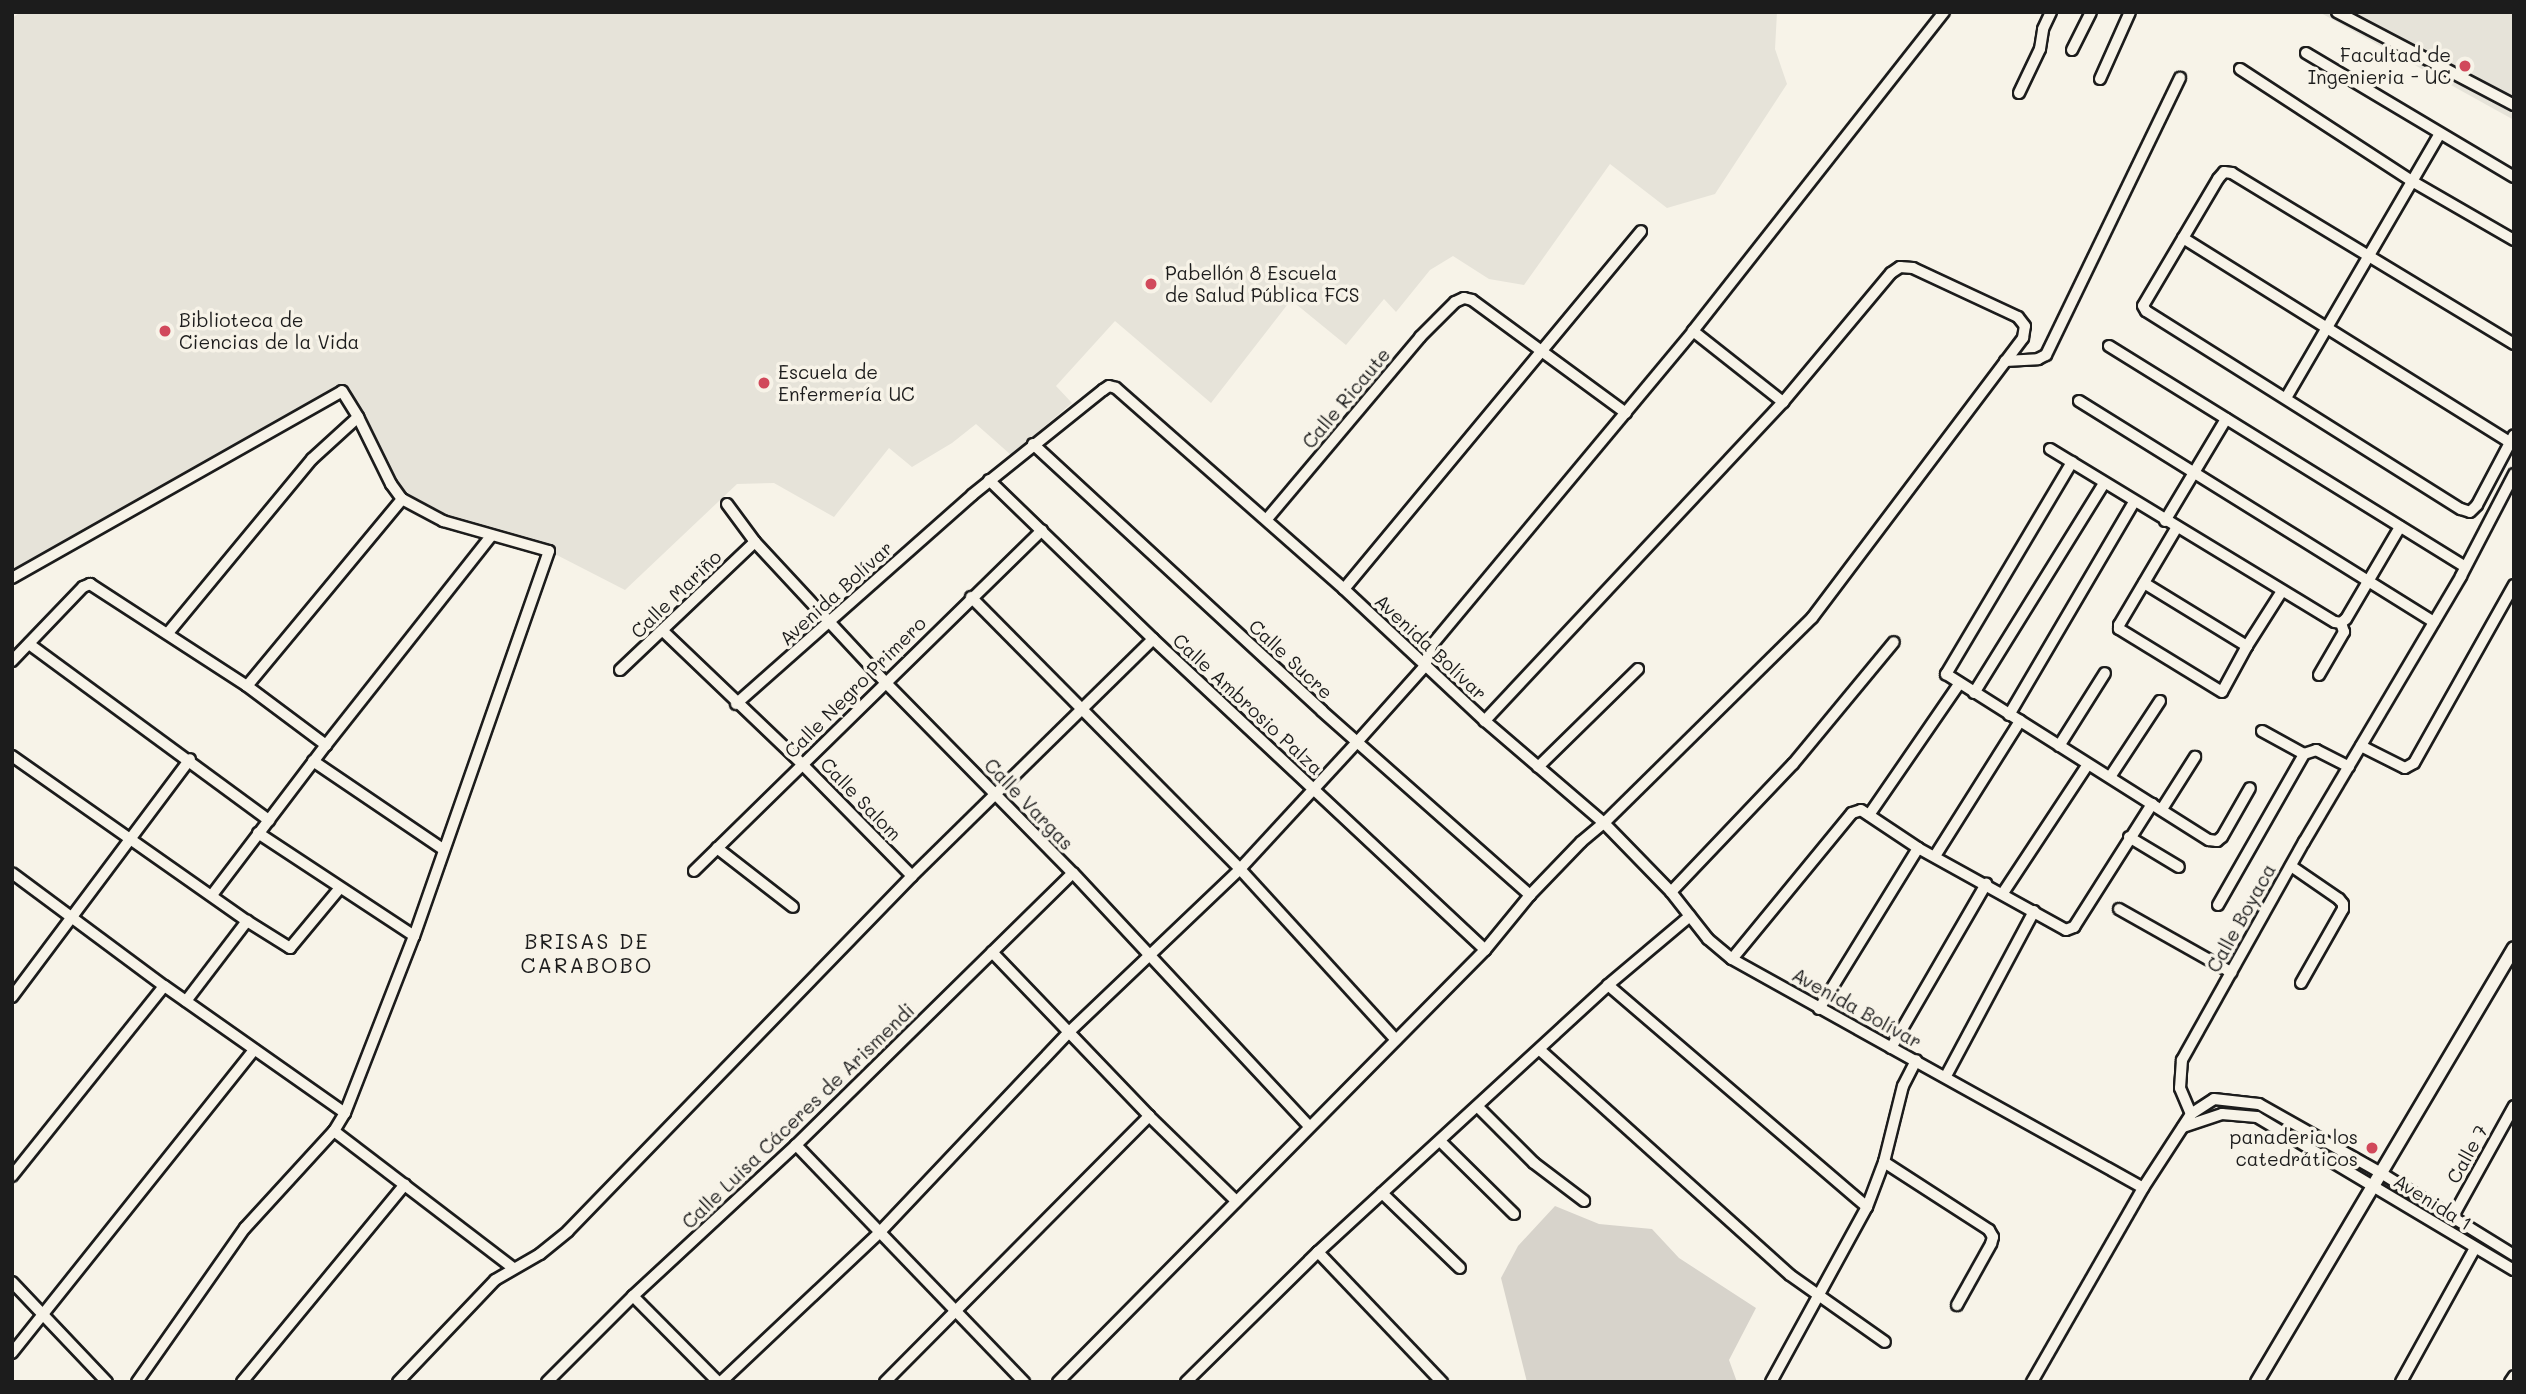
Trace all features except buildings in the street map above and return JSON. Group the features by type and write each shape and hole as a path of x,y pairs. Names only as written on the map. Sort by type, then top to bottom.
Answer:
{"street":[{"path":"633,1296 720,1382 879,1233 1069,1032 1151,957 1240,869 1425,666 1431,646 1693,331 1944,12"},
{"path":"2019,93 2040,48 2043,29 2052,12"},
{"path":"2072,50 2091,12"},
{"path":"2101,79 2130,12"},
{"path":"2337,12 2514,105"},
{"path":"2306,53 2514,177"},
{"path":"2240,69 2410,180 2514,240"},
{"path":"2005,362 2038,359 2046,355 2180,78"},
{"path":"2286,398 2410,180 2440,133"},
{"path":"2183,238 2326,328 2512,438 2470,512 2461,509 2147,312 2143,306 2146,298 2218,179 2224,173 2232,173 2514,344"},
{"path":"1344,589 1641,231"},
{"path":"1058,1382 1485,950 1530,895 1581,842 1604,823 1812,618 2023,338 2025,326 2018,317 1913,268 1900,267 1891,273 1783,402 1485,721"},
{"name":"Calle Ricaute","path":"1267,519 1420,337 1455,302 1464,298 1472,300 1541,352"},
{"path":"1693,331 1783,402"},
{"path":"2109,346 2465,567"},
{"path":"1541,352 1626,413"},
{"name":"Avenida Bolívar","path":"736,704 989,480 1103,390 1110,386 1116,388 1267,519 1485,721 1604,823 1671,892 1708,939 1732,959 2143,1188"},
{"path":"12,578 337,391 345,392 391,484 402,499 443,521 549,551 414,936 345,1113 334,1130 245,1228 137,1382"},
{"path":"2079,401 2434,622"},
{"path":"168,633 312,459 358,417"},
{"path":"2165,521 2226,419"},
{"name":"Calle Sucre","path":"1033,444 1322,711 1530,895"},
{"path":"2050,449 2133,502 2341,623 2344,632 2319,675"},
{"path":"2071,463 1946,674 2209,840 2217,841 2250,788"},
{"name":"Calle Boyaca","path":"2191,1114 2180,1088 2182,1060 2291,866 2434,622 2514,474"},
{"name":"Calle Ambrosio Palza","path":"989,480 1153,639 1485,950"},
{"path":"1975,693 2104,483"},
{"path":"247,686 402,499"},
{"path":"2009,715 2133,502"},
{"name":"Calle Vargas","path":"727,504 755,542 886,683 1073,873 1309,1126"},
{"path":"2177,527 2119,629 2219,691 2225,689 2247,646 2282,590"},
{"path":"2341,623 2369,582 2400,527"},
{"name":"Calle Negro Primero","path":"694,871 1042,530"},
{"path":"212,895 313,761 491,536"},
{"name":"Calle Mariño","path":"620,670 755,542"},
{"path":"2144,583 2247,646"},
{"path":"12,661 83,587 90,584 247,686 326,745"},
{"path":"2361,746 2405,768 2414,763 2514,585"},
{"path":"971,597 1240,869 1396,1041"},
{"name":"Calle Salom","path":"663,631 736,704 802,764 912,876"},
{"path":"398,1382 495,1280 540,1254 568,1231 912,876 1153,639"},
{"path":"1671,892 1793,764 1894,642"},
{"path":"29,644 269,820"},
{"path":"1538,767 1638,669"},
{"path":"2059,746 2105,673"},
{"path":"1869,815 1959,684"},
{"path":"2110,777 2160,701"},
{"path":"1935,856 2020,722"},
{"path":"2262,731 2304,754"},
{"path":"2218,905 2304,754 2316,750 2349,767"},
{"path":"12,756 247,921 290,948 340,888"},
{"path":"1732,959 1852,813 1861,810 1918,848 2071,930 2129,837 2195,757"},
{"path":"12,997 190,760"},
{"path":"313,761 443,849"},
{"path":"2003,893 2088,764"},
{"path":"258,833 414,936"},
{"path":"2129,837 2179,867"},
{"path":"717,848 793,907"},
{"path":"1819,1009 1918,848"},
{"path":"2291,866 2340,899 2343,904 2343,909 2301,983"},
{"path":"12,873 164,986 345,1113"},
{"name":"Calle Luisa Cáceres de Arismendi","path":"547,1382 633,1296 796,1145 1073,873"},
{"path":"1891,1048 1986,884"},
{"path":"2119,909 2231,972"},
{"path":"1946,1076 2035,911"},
{"path":"1186,1382 1318,1252 1608,985 1690,916"},
{"path":"186,1001 247,921"},
{"path":"2257,1382 2514,948"},
{"path":"992,952 1149,1116 1236,1201"},
{"path":"1608,985 1867,1207"},
{"path":"12,1176 164,986"},
{"path":"12,1353 254,1050"},
{"path":"1540,1050 1817,1296 1885,1342"},
{"path":"1774,1381 1817,1296 1867,1207 1884,1163 1896,1106 1916,1060"},
{"name":"Avenida 1","path":"2191,1114 2214,1099 2259,1104 2381,1173 2514,1255"},
{"path":"1478,1107 1534,1163 1584,1201"},
{"name":"Calle 7","path":"2452,1218 2514,1107"},
{"path":"2032,1382 2143,1188 2191,1114"},
{"name":"Avenida 1","path":"2182,1127 2222,1114 2258,1116 2514,1270"},
{"path":"885,1382 1149,1116"},
{"path":"334,1130 513,1268"},
{"path":"1440,1141 1514,1214"},
{"path":"796,1145 879,1233 958,1310 1024,1382"},
{"path":"1884,1163 1989,1230 1993,1237 1957,1305"},
{"path":"242,1382 405,1184"},
{"path":"1382,1194 1460,1268"},
{"path":"2401,1382 2475,1248"},
{"path":"1318,1252 1442,1382"},
{"path":"12,1282 107,1382"},
{"path":"2510,1382 2514,1376"}],"shaded area":[{"path":"21,12 1777,12 1775,49 1787,84 1715,194 1667,208 1610,164 1524,285 1489,279 1453,256 1430,270 1396,312 1384,299 1346,345 1291,300 1211,403 1115,321 1056,386 1072,403 1011,455 976,424 952,443 912,467 889,448 834,517 774,483 737,484 625,590 549,551 443,521 406,495 345,387 12,578 12,18"},
{"name":"Facultad de Ingenieria - UC","path":"2319,12 2514,12 2514,120"},
{"path":"1555,1206 1599,1224 1652,1229 1679,1258 1756,1308 1729,1360 1737,1382 1527,1382 1501,1278 1518,1246"}],"place":[{"name":"Facultad de Ingenieria - UC","path":"2465,66"},
{"name":"Pabellón 8 Escuela de Salud Pública FCS","path":"1151,284"},
{"name":"Biblioteca de Ciencias de la Vida","path":"165,331"},
{"name":"Escuela de Enfermería UC","path":"764,383"},
{"name":"panaderia los catedráticos","path":"2372,1148"}],"district":[{"name":"BRISAS DE CARABOBO","path":"587,953"}]}
